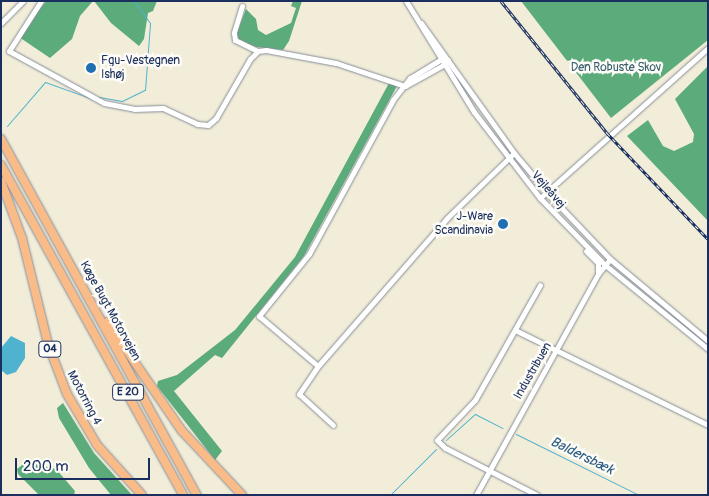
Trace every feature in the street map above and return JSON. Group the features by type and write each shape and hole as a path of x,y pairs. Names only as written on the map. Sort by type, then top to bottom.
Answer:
{"highway":[{"name":"Køge Bugt Motorvejen","path":"1,139 96,307 196,495"},
{"name":"Køge Bugt Motorvejen","path":"1,165 183,495"},
{"name":"Motorring 4","path":"1,181 22,238 48,344 67,394 97,445 142,495"},
{"path":"96,307 182,431 242,495"}],"street":[{"path":"1,23 23,1"},
{"path":"41,1 9,51 89,94 98,102 134,109 163,108 197,124 208,125 216,118 258,51"},
{"name":"Vejleåvej","path":"406,1 444,66 508,158 540,198 605,265 708,348"},
{"path":"242,6 234,32 235,40 258,51 336,63 405,86 444,66 448,60"},
{"name":"Vejleåvej","path":"411,11 514,153 546,192 610,259 708,340"},
{"path":"540,198 708,48"},
{"path":"318,366 259,316 309,254 393,100 410,78 440,60 448,60"},
{"path":"333,425 299,394 318,366 405,263 514,153"},
{"path":"572,233 598,263 598,274"},
{"name":"Industribuen","path":"476,495 598,274 610,259"},
{"path":"537,495 445,448 437,440 475,400 540,285"},
{"path":"514,330 708,425"}],"green space":[{"path":"46,1 93,1 80,16 72,39 50,58 19,37"},
{"path":"94,1 157,1 153,11 148,13 144,39 139,46 111,23"},
{"path":"293,1 302,1 289,41 283,50 256,47 239,40 236,35 246,9 256,19 258,30 266,35 291,23 296,8 291,6"},
{"name":"Den Robuste Skov","path":"521,1 708,1 708,40 611,118"},
{"name":"Den Robuste Skov","path":"708,66 708,221 627,136 648,120 663,146 674,151 693,142 694,134 675,99"},
{"path":"389,83 397,86 304,256 222,358 215,355 174,391 222,451 215,460 157,386 158,381 177,375 235,330 295,257"},
{"path":"63,403 94,453 132,495 111,495 89,468 59,418 57,408"},
{"path":"26,462 56,469 75,491 74,495 39,495 18,474 17,469"}],"water":[{"path":"11,336 25,343 25,358 16,372 7,375 1,370 1,348"}],"waterway":[{"path":"99,97 122,101 145,90 150,23 134,1"},
{"path":"7,126 45,82 90,98"},
{"name":"Baldersbæk","path":"446,440 475,414 503,428"},
{"name":"Baldersbæk","path":"516,434 639,495"},
{"name":"Baldersbæk","path":"390,495 436,449"}],"railway":[{"path":"501,1 607,133 708,239"}],"place":[{"name":"Fgu-Vestegnen Ishøj","path":"91,68"},
{"name":"J-Ware Scandinavia","path":"503,224"}]}
